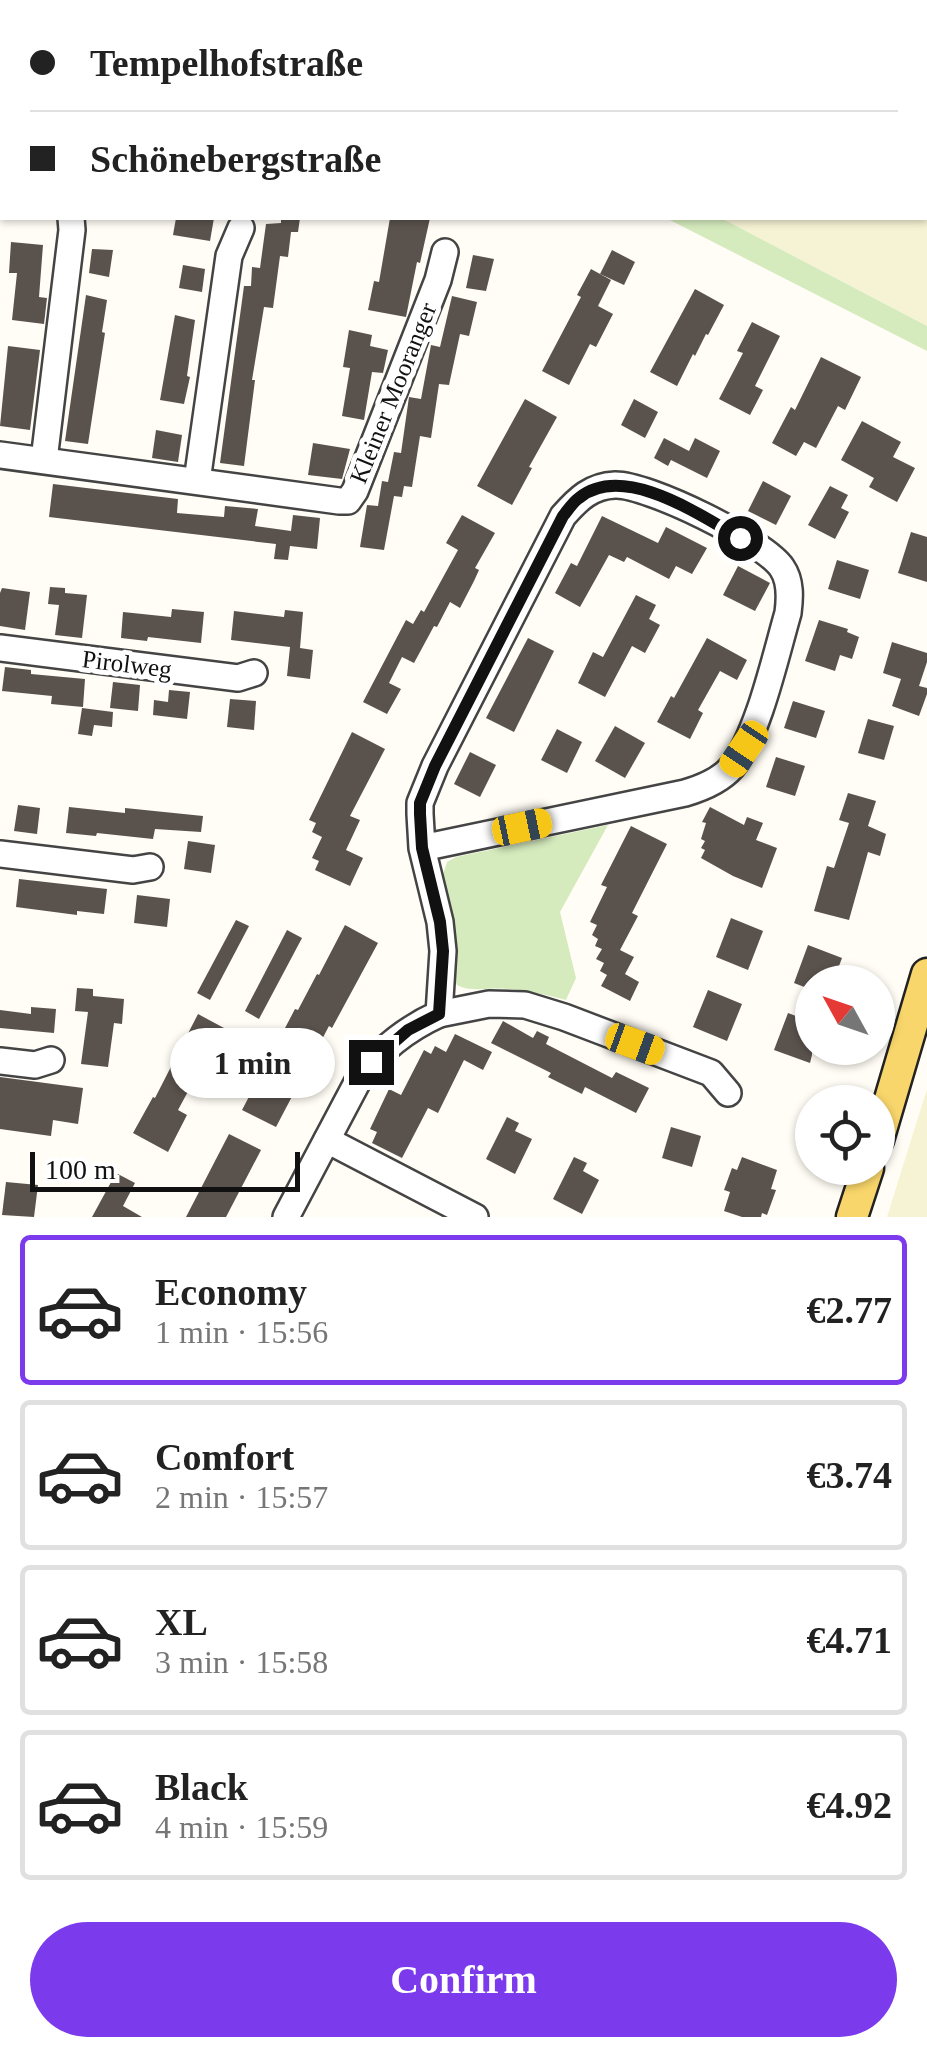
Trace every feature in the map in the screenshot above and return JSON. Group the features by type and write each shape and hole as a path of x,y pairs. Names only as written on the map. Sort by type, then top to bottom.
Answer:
{"main road":[{"path":"894,1085 927,974"},
{"path":"852,1217 862,1185"}],"street":[{"path":"44,460 71,220"},
{"path":"197,480 229,256 241,228"},
{"name":"Kleiner Mooranger","path":"0,455 348,501 438,280 445,252"},
{"path":"422,848 702,788 716,780 731,768 744,749 788,613 790,595 780,564 763,550 663,496 633,487 596,488 578,498 563,516 435,766 420,803 422,848 443,951 439,1014"},
{"name":"Pirolweg","path":"0,648 238,678 254,673"},
{"path":"0,854 133,870 150,867"},
{"path":"286,1217 371,1062 408,1030 439,1014 488,1004 525,1005 711,1073 728,1093"},
{"path":"0,1061 36,1065 51,1060"},
{"path":"327,1140 474,1217"}],"shaded area":[{"path":"725,220 927,220 927,326"},
{"path":"927,1089 927,1217 887,1217"}],"green space":[{"path":"670,220 725,220 927,326 927,351"},
{"path":"608,825 560,912 576,978 566,1000 522,990 457,985 441,881 447,862"}],"building":[{"path":"176,220 214,220 210,241 173,235"},
{"path":"300,220 298,232 291,232 288,257 280,256 273,308 264,307 244,466 220,463 244,286 251,286 252,267 260,268 266,224"},
{"path":"390,220 430,220 406,317 368,310 374,281 379,282"},
{"path":"11,242 43,245 39,297 47,298 44,324 12,320 17,273 9,273"},
{"path":"92,249 113,250 109,277 89,273"},
{"path":"612,250 635,262 624,285 600,274"},
{"path":"473,255 494,259 486,291 466,288"},
{"path":"183,265 205,269 202,292 179,288"},
{"path":"591,269 611,280 598,306 613,314 596,347 590,344 569,385 542,371 581,297 577,295"},
{"path":"695,289 724,305 677,386 650,372"},
{"path":"86,295 107,300 88,444 65,441"},
{"path":"452,296 477,302 469,336 460,334 449,385 439,384 431,438 420,436 412,487 404,486 402,497 394,496 384,550 360,547 367,505 378,506 382,481 388,482 394,452 401,453 409,397 421,399 431,345 440,347"},
{"path":"175,315 195,320 184,404 160,400"},
{"path":"752,322 780,336 755,386 763,390 750,415 719,399 743,353 737,351"},
{"path":"349,330 372,335 370,346 388,350 383,373 372,372 364,420 342,416 350,368 343,367"},
{"path":"8,346 40,350 30,430 0,426"},
{"path":"821,357 861,377 845,410 838,406 816,448 804,442 796,456 772,443 791,407 795,410"},
{"path":"525,399 557,417 512,505 477,486"},
{"path":"634,399 658,412 645,438 621,425"},
{"path":"862,421 901,442 893,457 915,468 897,502 869,487 874,478 841,460"},
{"path":"156,430 182,435 178,462 152,458"},
{"path":"664,438 689,451 695,438 720,451 707,478 671,460 668,466 654,458"},
{"path":"313,443 350,449 342,479 308,475"},
{"path":"763,481 791,496 776,525 748,511"},
{"path":"53,484 178,499 177,513 224,517 225,506 258,509 255,526 291,531 293,515 320,518 317,549 290,546 288,560 274,559 276,544 49,517"},
{"path":"830,486 848,495 841,508 849,512 835,539 808,525"},
{"path":"462,515 495,533 475,568 479,570 460,608 450,602 414,663 402,657 389,683 401,689 387,714 363,702 406,620 413,624 421,610 424,612 458,550 446,543"},
{"path":"602,516 658,543 666,527 707,548 692,574 676,566 669,579 627,557 624,562 609,555 580,607 555,593 571,563 577,566"},
{"path":"911,532 927,537 927,582 898,573"},
{"path":"837,560 869,570 860,599 828,589"},
{"path":"738,566 770,583 755,611 723,595"},
{"path":"50,587 87,595 82,638 55,635 59,605 48,604"},
{"path":"2,588 30,592 25,630 0,626"},
{"path":"636,595 656,605 649,619 660,625 645,653 632,646 605,697 578,683 593,652 603,657"},
{"path":"172,609 204,612 201,643 121,638 123,612 171,617"},
{"path":"285,610 303,612 300,648 313,650 310,679 287,676 290,647 231,640 234,611 284,617"},
{"path":"819,620 848,629 847,632 859,637 852,659 840,655 835,671 805,661"},
{"path":"528,638 554,651 514,732 486,718"},
{"path":"707,638 747,660 737,680 720,671 698,710 703,713 690,739 657,722"},
{"path":"892,642 927,653 919,686 927,688 927,694 919,716 892,706 901,679 883,673"},
{"path":"5,667 31,670 31,674 85,679 83,707 51,704 52,696 2,691"},
{"path":"113,682 140,685 138,711 110,708"},
{"path":"169,690 190,692 187,719 153,715 154,700 168,702"},
{"path":"230,699 256,701 254,730 227,727"},
{"path":"793,701 825,711 816,738 784,728"},
{"path":"82,708 113,712 112,727 94,725 92,736 78,734"},
{"path":"868,719 894,726 884,760 858,753"},
{"path":"615,726 645,743 625,778 595,761"},
{"path":"557,729 582,742 567,773 541,760"},
{"path":"352,732 385,749 350,816 360,820 346,850 363,858 350,886 315,870 319,861 312,858 322,837 312,832 316,823 309,820"},
{"path":"470,752 496,765 480,797 454,784"},
{"path":"776,757 805,766 795,796 766,787"},
{"path":"848,793 876,801 868,826 886,834 880,856 868,852 849,920 814,911 827,866 834,868 849,823 839,820"},
{"path":"18,805 40,808 37,834 14,831"},
{"path":"69,807 203,816 201,832 155,829 153,839 66,833"},
{"path":"710,807 744,825 747,817 763,823 756,840 777,848 762,888 701,858 706,823 702,822"},
{"path":"631,826 667,844 632,913 638,916 620,950 634,957 625,974 639,982 630,1001 601,986 607,975 600,971 604,963 596,959 602,949 595,946 598,939 592,935 597,925 590,922 607,887 601,885"},
{"path":"188,841 215,845 211,873 184,869"},
{"path":"19,879 107,889 104,914 77,911 77,915 16,907"},
{"path":"137,895 170,899 167,927 134,923"},
{"path":"731,918 763,931 748,970 716,957"},
{"path":"236,920 249,926 210,1000 197,993"},
{"path":"345,925 378,943 276,1127 242,1110"},
{"path":"287,930 302,938 259,1019 245,1011"},
{"path":"808,945 842,958 839,965 801,965"},
{"path":"77,988 93,989 93,996 124,999 122,1024 114,1023 108,1067 81,1064 88,1012 75,1011"},
{"path":"708,990 742,1004 727,1041 693,1027"},
{"path":"31,1007 56,1009 54,1033 0,1028 0,1010 31,1014"},
{"path":"788,1013 795,1016 795,1058 774,1050"},
{"path":"198,1014 224,1028 178,1110 187,1115 168,1152 133,1133"},
{"path":"503,1021 533,1038 537,1031 549,1037 546,1044 612,1078 616,1072 649,1088 636,1113 585,1087 582,1094 548,1077 551,1073 491,1043"},
{"path":"455,1034 492,1052 483,1070 464,1060 438,1113 428,1108 402,1158 372,1143 377,1132 370,1129 389,1089 401,1095 424,1050 431,1054 435,1046 446,1052"},
{"path":"0,1077 83,1088 78,1124 53,1120 51,1136 0,1129"},
{"path":"507,1117 519,1123 515,1131 532,1139 515,1174 486,1159"},
{"path":"671,1127 701,1136 692,1167 662,1158"},
{"path":"229,1134 261,1150 226,1217 186,1217"},
{"path":"574,1157 587,1163 583,1171 599,1180 582,1214 553,1199"},
{"path":"742,1157 777,1170 771,1189 776,1190 767,1215 742,1217 724,1211 730,1192 724,1190 732,1168 737,1170"},
{"path":"116,1173 135,1183 123,1206 142,1217 92,1217"},
{"path":"6,1182 38,1185 34,1217 2,1215"}],"route":[{"path":"371,1062 408,1030 439,1014 443,951 422,848 420,803 435,766 563,516 578,498 596,488 633,487 663,496 740,538"}]}
